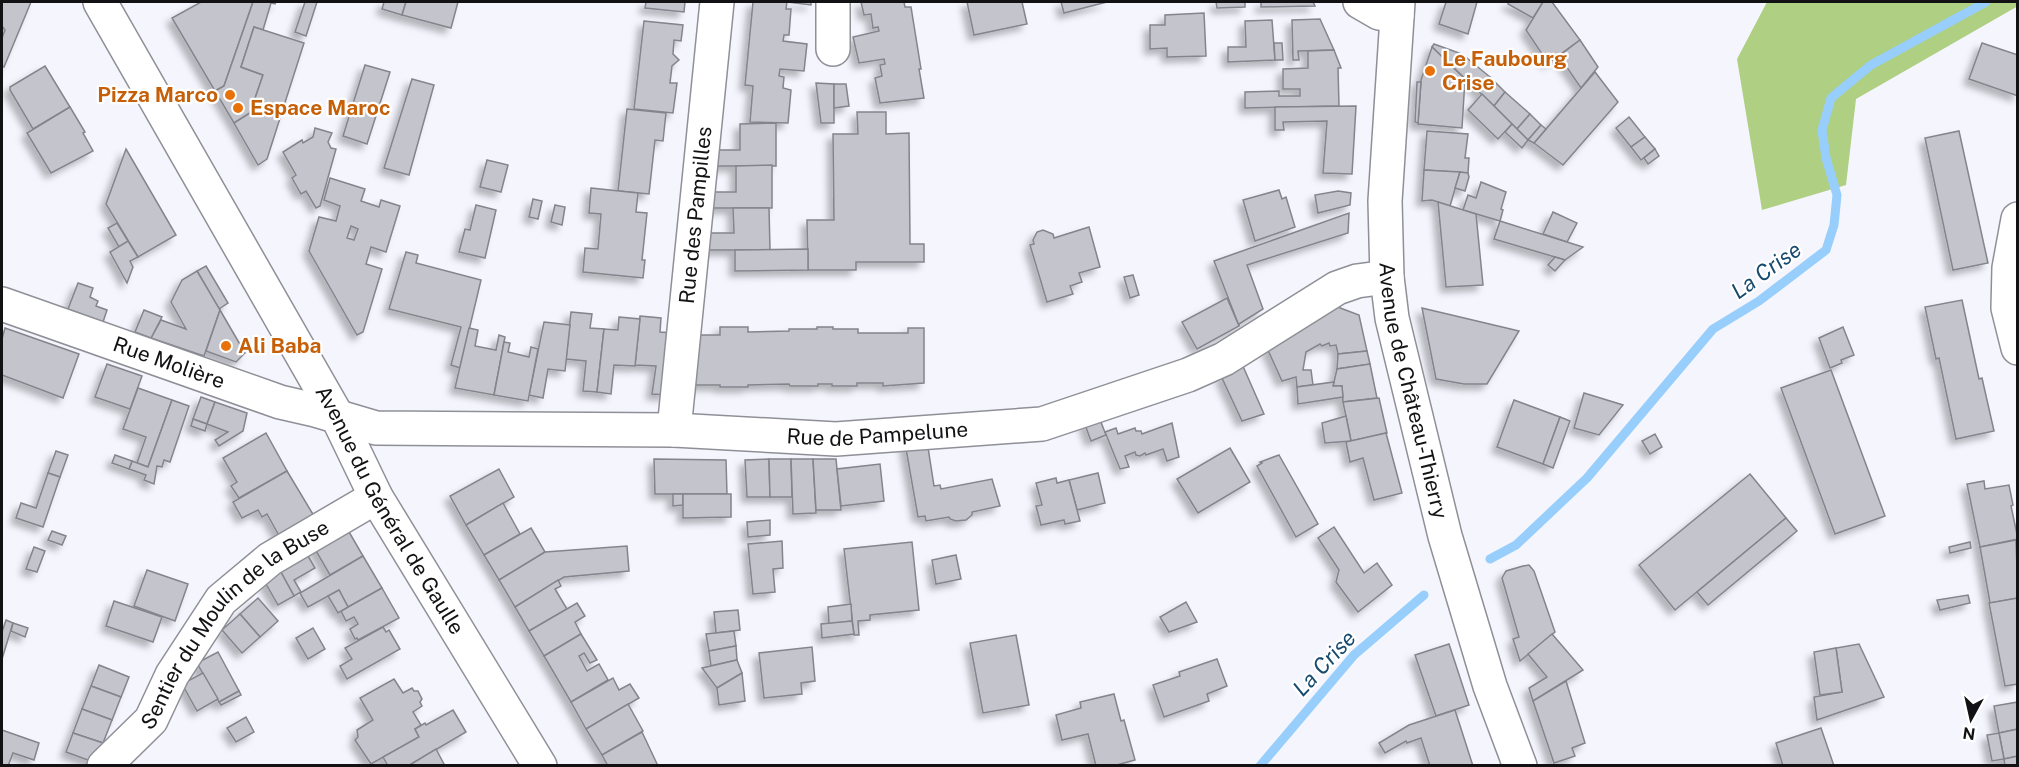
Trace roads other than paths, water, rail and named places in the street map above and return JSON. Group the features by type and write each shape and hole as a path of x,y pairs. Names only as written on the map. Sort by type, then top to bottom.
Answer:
{"street":[{"name":"Avenue du Général de Gaulle","path":"100,2 337,416 376,497 540,765"},
{"name":"Rue des Pampilles","path":"674,430 717,2"},
{"path":"833,2 833,49"},
{"path":"1360,2 1378,13 1397,9"},
{"name":"Avenue de Château-Thierry","path":"1397,9 1385,201 1387,277 1397,342 1445,536 1490,686 1520,765"},
{"path":"2018,219 2009,268 2008,308 2018,348"},
{"name":"Rue de Pampelune","path":"337,416 376,428 674,430 836,439 1042,424 1188,375 1224,359 1337,288 1357,281 1387,277"},
{"name":"Rue Molière","path":"2,304 280,402 337,416"},
{"name":"Sentier du Moulin de la Buse","path":"104,765 151,720 172,675 221,600 270,559 376,497"}],"waterway":[{"name":"La Crise","path":"1490,559 1516,545 1587,478 1713,329 1759,301 1826,250 1834,225 1837,195 1826,158 1822,130 1831,98 1871,65 1986,2"},
{"name":"La Crise","path":"1260,766 1354,655 1424,595"}],"place":[{"name":"Le Faubourg Crise","path":"1430,71"},
{"name":"Pizza Marco","path":"230,95"},
{"name":"Espace Maroc","path":"238,108"},
{"name":"Ali Baba","path":"226,346"}]}
